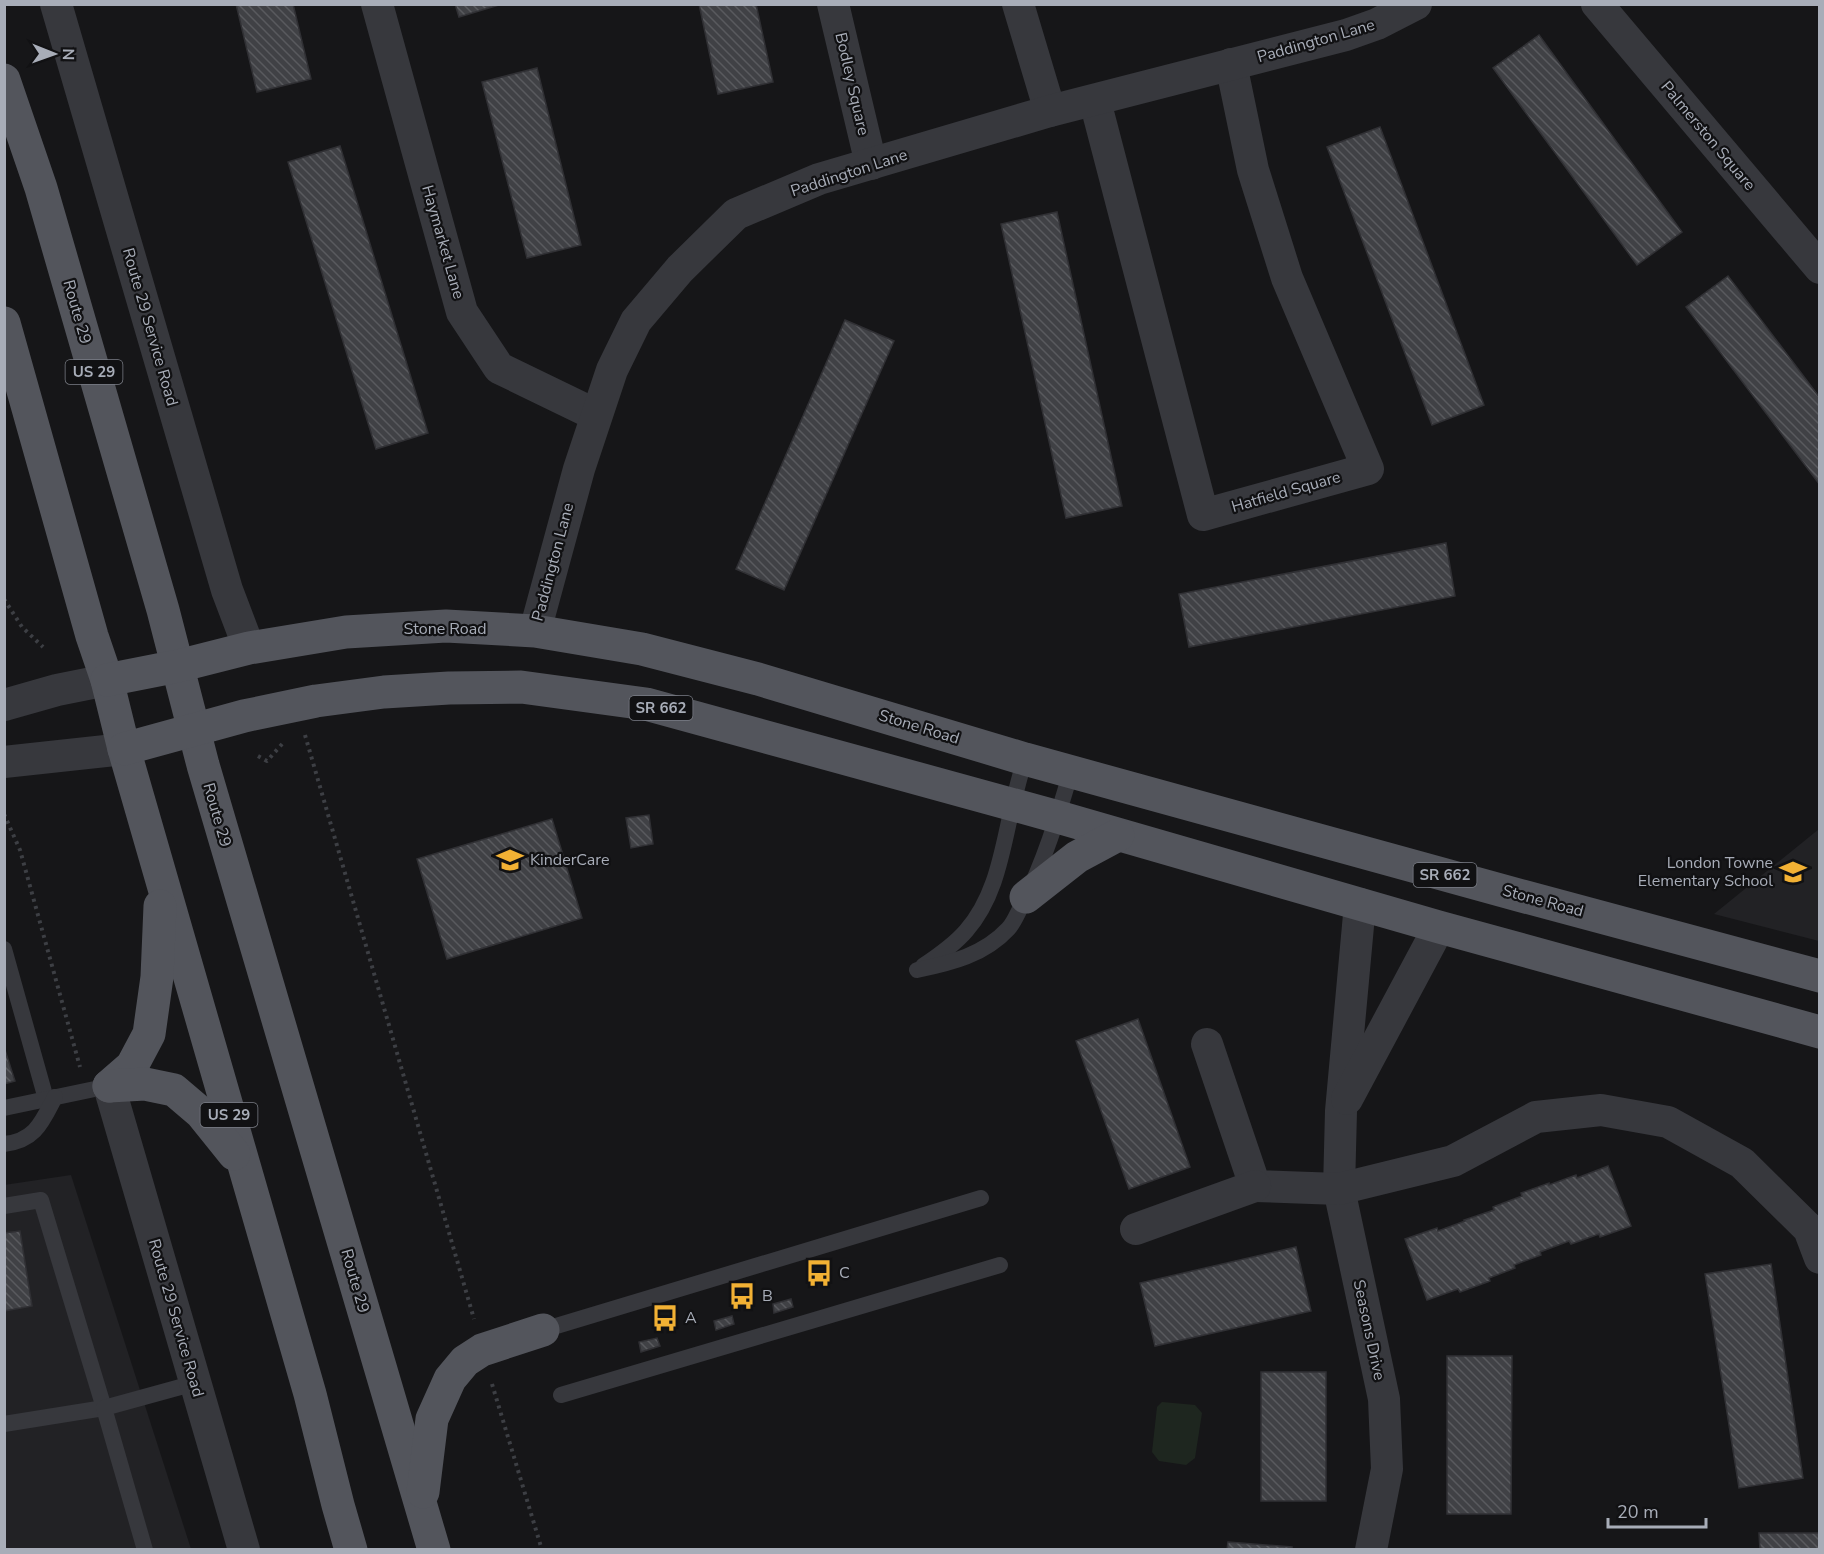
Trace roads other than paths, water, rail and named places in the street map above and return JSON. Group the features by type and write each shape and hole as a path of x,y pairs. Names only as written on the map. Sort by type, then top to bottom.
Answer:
{"main road":[{"name":"Route 29","path":"4,80 41,188 178,666 192,729 434,1550"},
{"name":"US 29","path":"4,323 107,680 160,877 310,1394 351,1550"},
{"name":"Stone Road","path":"107,680 178,666 249,648 346,632 446,626 535,631 642,650 737,674 1025,759 1820,976"},
{"name":"SR 662","path":"124,749 244,716 316,701 384,692 521,687 646,704 1058,817 1439,927 1820,1032"},
{"path":"1026,897 1077,857 1118,835"},
{"path":"108,1086 132,1066 149,1034 157,977 160,877"},
{"path":"108,1086 146,1084 174,1090 201,1113 244,1167"},
{"path":"421,1506 432,1419 450,1380 465,1362 482,1350 543,1330"}],"street":[{"name":"Route 29 Service Road","path":"56,4 227,590 249,648"},
{"name":"Haymarket Lane","path":"377,4 462,312 500,368 596,415"},
{"name":"Bodley Square","path":"833,4 871,164"},
{"path":"1018,4 1050,111"},
{"name":"Paddington Lane","path":"535,631 563,524 612,370 636,321 680,269 736,214 819,179 1050,111 1346,35 1377,24 1416,4"},
{"name":"Palmerston Square","path":"1597,4 1820,268"},
{"name":"Hatfield Square","path":"1095,101 1203,515 1368,469 1287,278 1253,170 1231,64"},
{"name":"Stone Road","path":"4,705 57,690 107,680"},
{"name":"SR 662","path":"4,762 124,749"},
{"name":"Seasons Drive","path":"1360,904 1341,1110 1339,1189 1384,1399 1387,1469 1371,1550"},
{"name":"Seasons Drive","path":"1341,1110 1439,927"},
{"path":"1207,1044 1255,1186"},
{"name":"Route 29 Service Road","path":"108,1086 244,1550"},
{"path":"1136,1229 1255,1186 1339,1189 1453,1161 1536,1117 1601,1110 1668,1122 1742,1163 1809,1229 1820,1258"}],"lane":[{"path":"1025,759 993,885 981,909 966,932 944,952 917,970 950,964 981,951 1009,928 1026,897 1058,817 1071,771"},
{"path":"4,949 50,1098 40,1126 18,1143 4,1144"},
{"path":"4,1108 108,1086"},
{"path":"543,1330 981,1198"},
{"path":"4,1206 41,1200 145,1550"},
{"path":"561,1395 1000,1266"},
{"path":"4,1425 104,1408 195,1383"}],"place":[{"name":"KinderCare","path":"510,860"},
{"name":"London Towne Elementary School","path":"1793,872"},
{"name":"C","path":"819,1273"},
{"name":"B","path":"742,1296"},
{"name":"A","path":"665,1318"}]}
